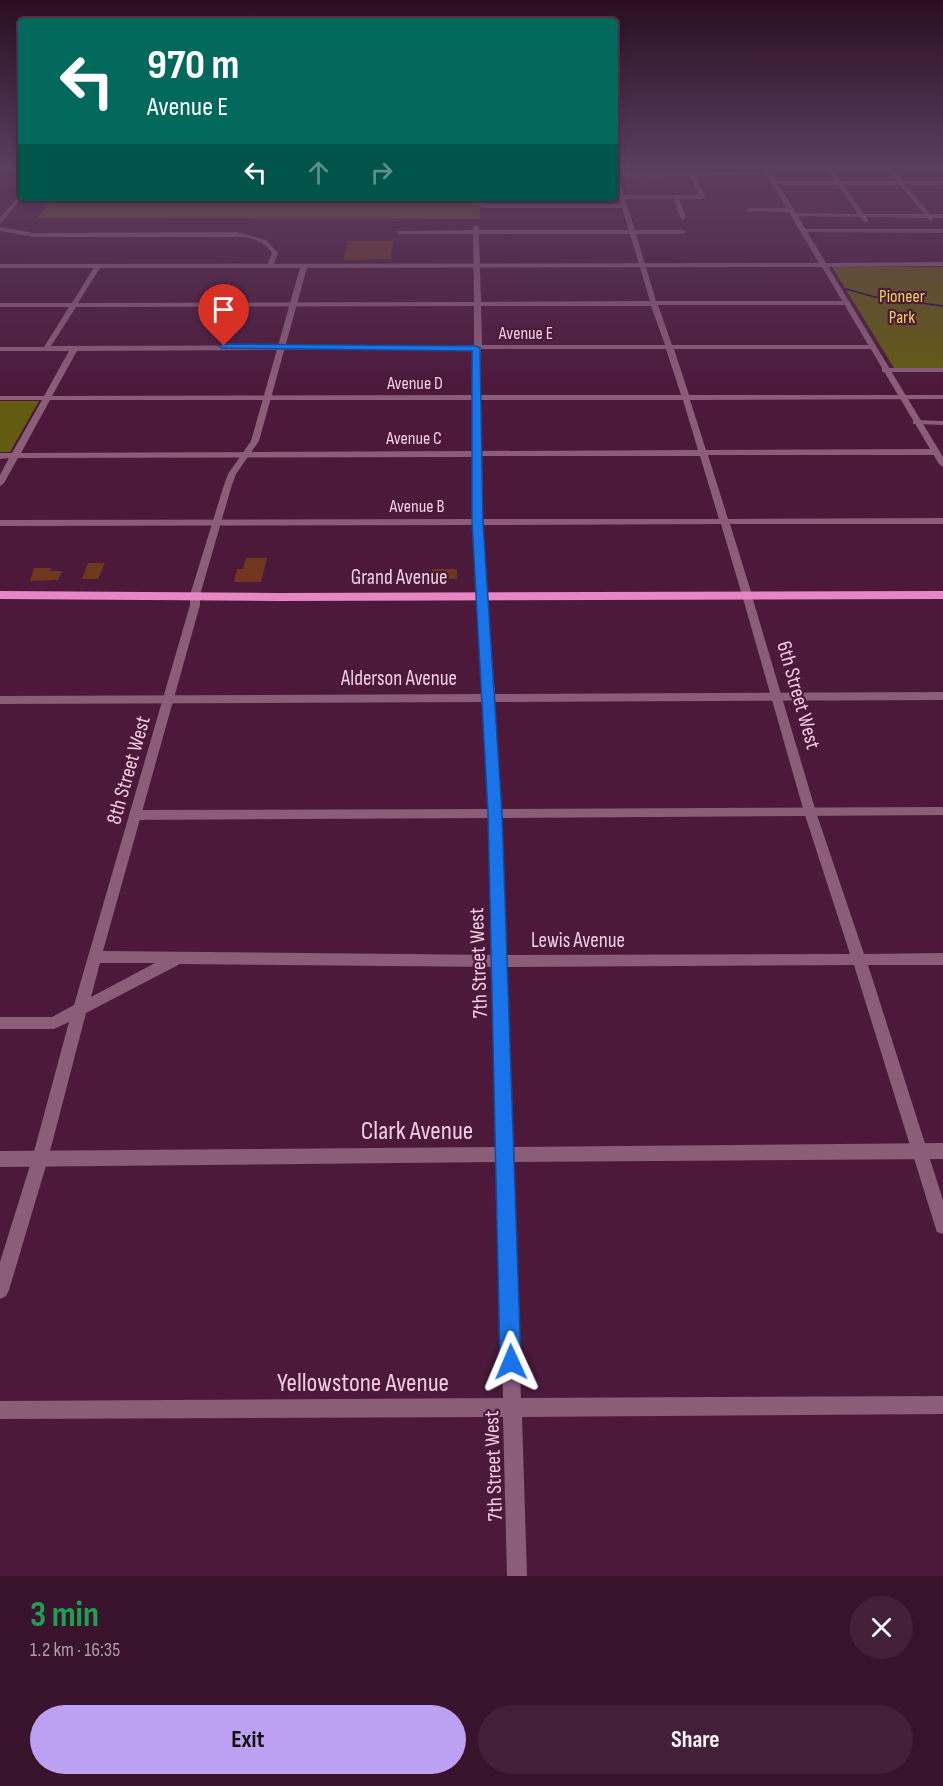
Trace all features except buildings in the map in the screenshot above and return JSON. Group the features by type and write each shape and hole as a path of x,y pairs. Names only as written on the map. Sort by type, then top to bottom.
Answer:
{"main road":[{"name":"Grand Avenue","path":"0,595 943,595"}],"street":[{"path":"263,241 274,250 270,266"},
{"name":"7th Street West","path":"476,241 477,522 495,813 517,1576"},
{"name":"6th Street West","path":"635,241 704,454 778,696 810,812 860,959 943,1226"},
{"path":"810,241 943,464"},
{"path":"0,266 943,264"},
{"path":"46,349 98,266"},
{"name":"8th Street West","path":"0,1290 40,1159 80,1009 195,605 195,595 232,474 255,441 304,266"},
{"path":"0,305 848,303"},
{"name":"Avenue E","path":"0,349 872,346"},
{"path":"0,483 74,349"},
{"path":"885,370 943,370"},
{"name":"Avenue D","path":"0,398 943,397"},
{"path":"916,422 943,423"},
{"name":"Avenue C","path":"0,456 935,452"},
{"name":"Avenue B","path":"0,523 943,521"},
{"name":"Alderson Avenue","path":"0,700 943,696"},
{"path":"135,815 943,811"},
{"name":"Lewis Avenue","path":"95,957 499,962 943,959"},
{"name":"Lewis Avenue","path":"0,1023 54,1023 178,958"},
{"name":"Clark Avenue","path":"0,1159 943,1151"},
{"name":"Yellowstone Avenue","path":"0,1410 943,1405"}],"green space":[{"name":"Pioneer Park","path":"832,267 943,267 943,368 894,368"},
{"path":"0,401 39,401 10,452 0,452"}],"waterway":[{"path":"846,289 875,297 943,306"}],"route":[{"path":"224,346 476,348 477,522 487,646 495,813 511,1362"}]}
